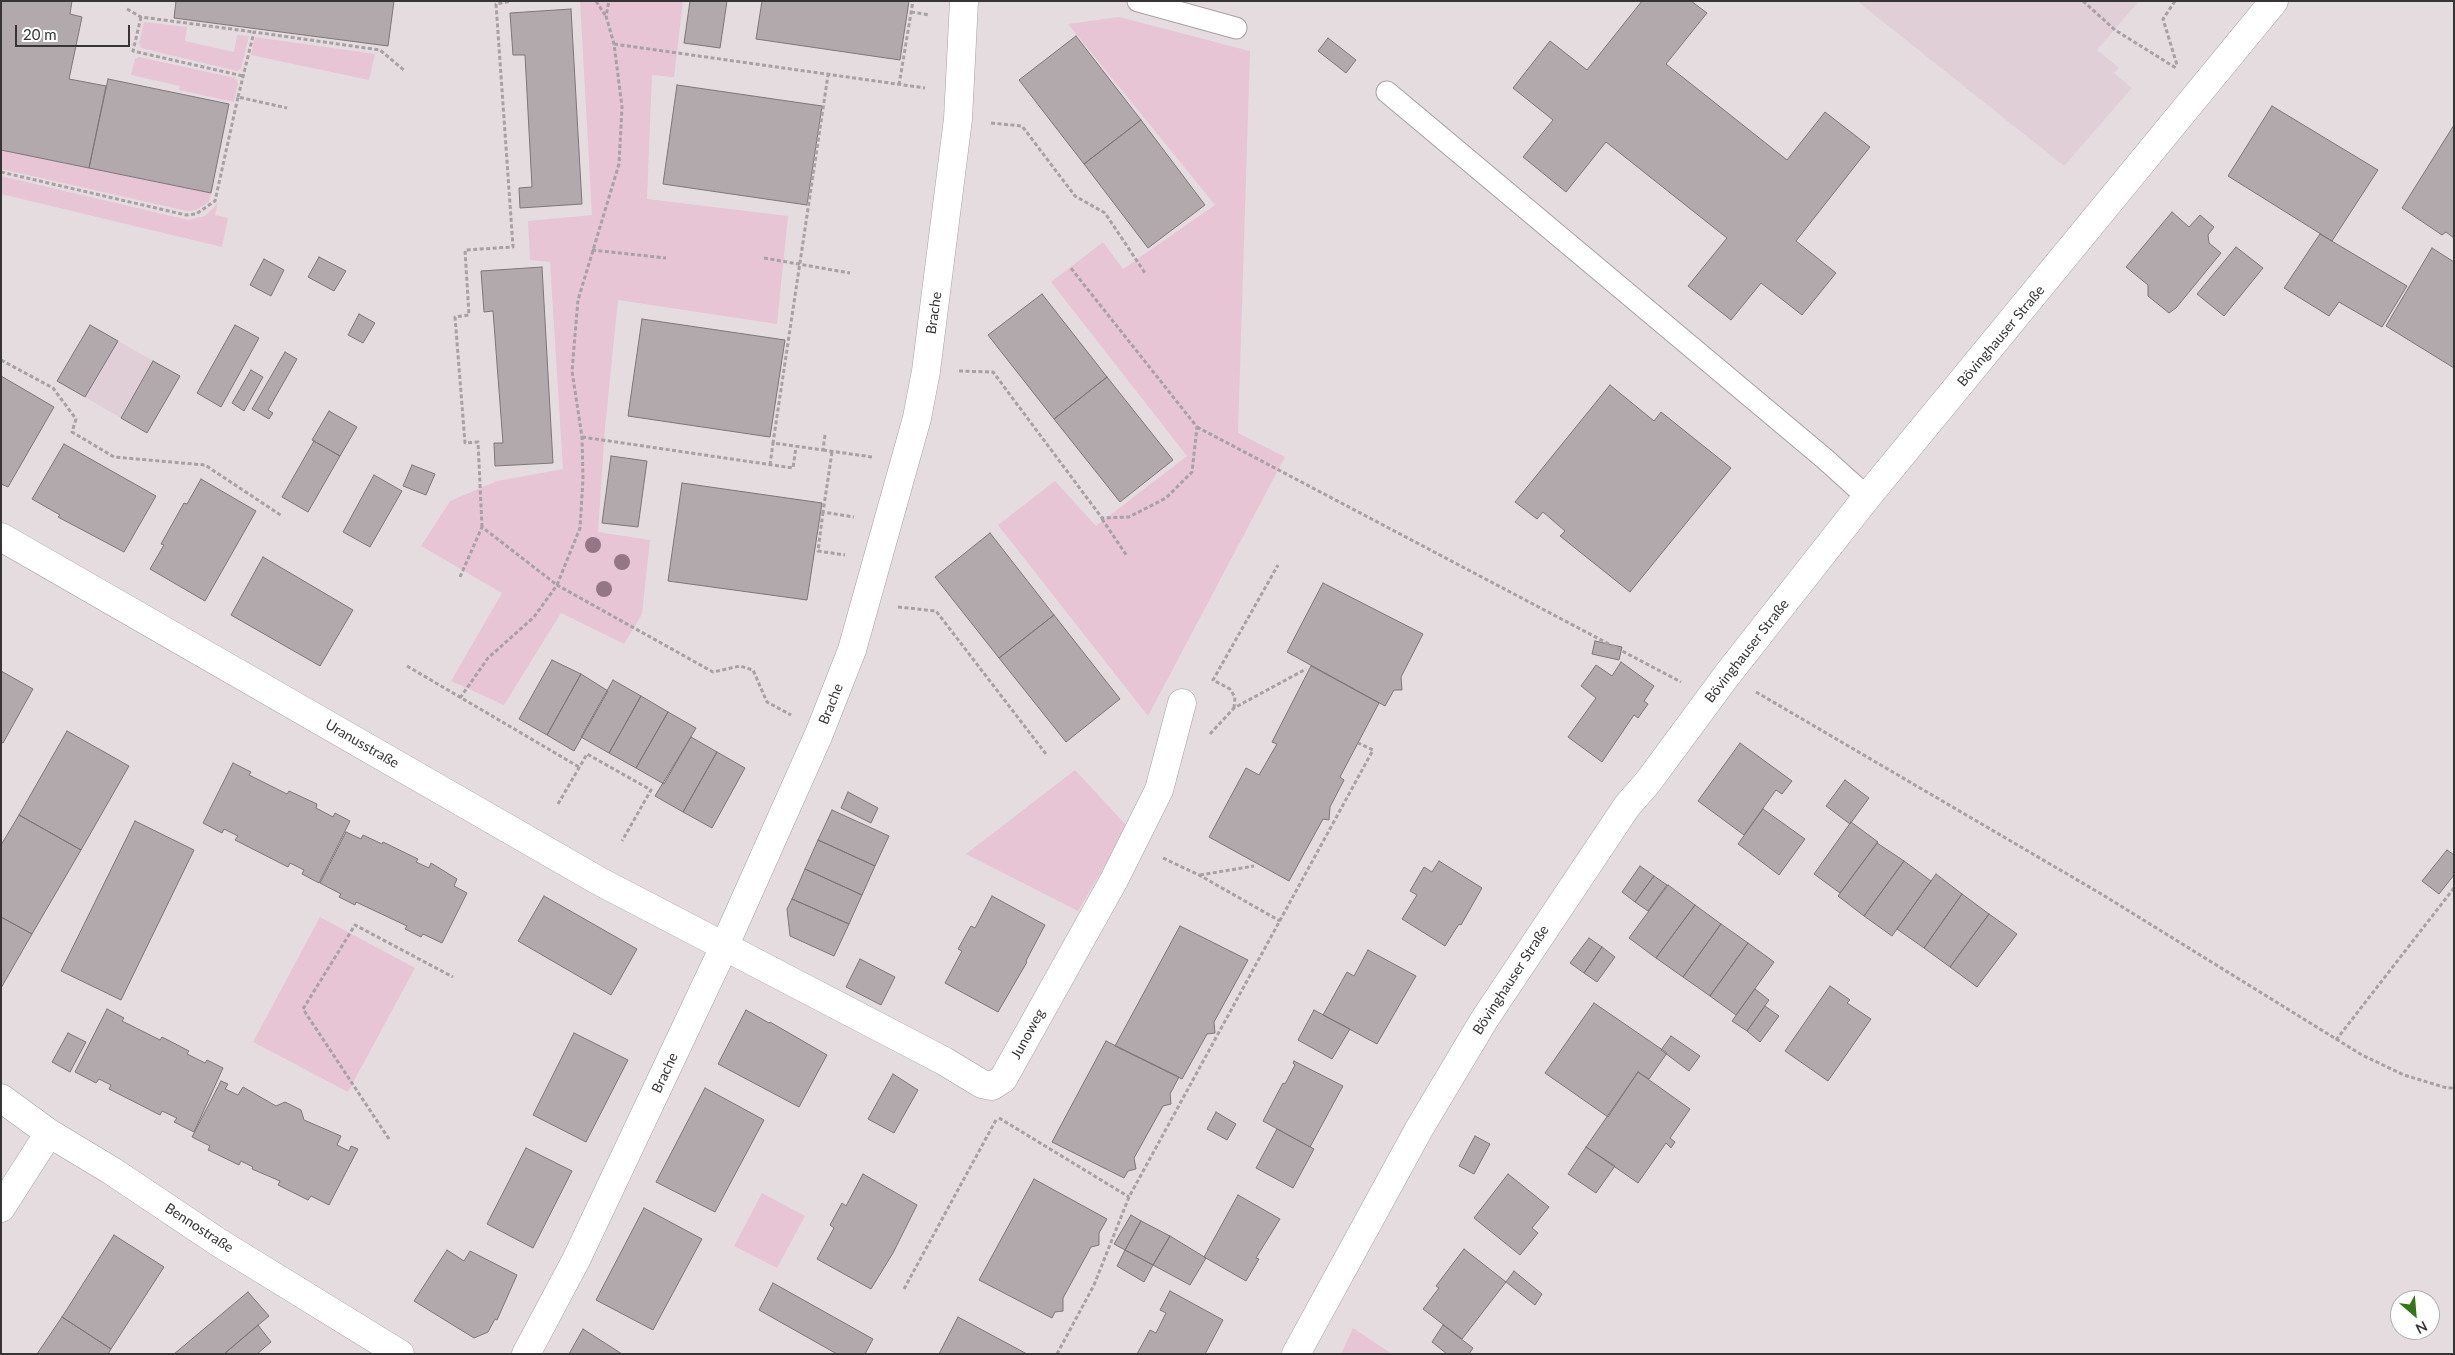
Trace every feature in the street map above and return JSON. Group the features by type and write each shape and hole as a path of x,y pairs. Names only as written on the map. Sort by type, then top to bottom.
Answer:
{"street":[{"name":"Brache","path":"526,1354 576,1260 724,947 819,734 852,650 917,418 926,371 959,106 964,1"},
{"name":"Bövinghauser Straße","path":"1296,1354 1419,1129 1484,1020 1627,806 1648,782 1727,675 1867,497 2038,291 2274,1"},
{"name":"Uranusstraße","path":"1,537 518,835 724,947"},
{"name":"Junoweg","path":"992,1086 1003,1080 1133,843 1159,790 1182,703"},
{"path":"724,947 944,1061 982,1084 992,1086"},
{"name":"Bennostraße","path":"1,1098 49,1133 112,1171 218,1242 400,1354"},
{"path":"1,1208 49,1133"}],"lane":[{"path":"1138,1 1236,28"},
{"path":"1386,92 1825,458 1867,497"}],"path":[{"path":"460,577 482,528 478,442 465,442 455,317 469,315 464,250 513,247 496,4 511,1"},
{"path":"460,698 488,658 534,617 557,586 580,528 583,480 582,437 572,371 578,300 619,164 622,107 614,44 606,16 596,1"},
{"path":"606,16 609,1"},
{"path":"899,85 913,1"},
{"path":"2083,1 2115,30 2178,70 2163,19 2175,1"},
{"path":"127,9 141,17 380,50 405,71"},
{"path":"911,12 922,14"},
{"path":"141,17 133,51 243,76"},
{"path":"1,172 186,215 196,214 215,201 254,32"},
{"path":"614,44 899,85 1022,126 1076,196 1105,214 1145,273"},
{"path":"770,465 828,75"},
{"path":"238,97 287,108"},
{"path":"592,250 666,258"},
{"path":"764,258 850,273"},
{"path":"1070,267 1198,427 1710,698"},
{"path":"1,360 53,388 76,419 72,432 114,457 205,465 282,516"},
{"path":"926,371 993,372 1102,518 1127,556"},
{"path":"1102,518 1129,517 1166,498 1192,472 1198,427"},
{"path":"823,450 825,435"},
{"path":"582,437 793,468 796,446"},
{"path":"773,444 881,458"},
{"path":"829,553 818,551 832,452"},
{"path":"823,512 856,517"},
{"path":"482,528 557,586 714,672 746,666 753,670 767,702 796,718"},
{"path":"1234,708 1235,697 1230,689 1213,680 1278,565"},
{"path":"890,606 936,611 1046,754"},
{"path":"406,666 579,767"},
{"path":"1209,736 1234,708 1306,669"},
{"path":"1727,675 2103,895 2336,1040 2404,1075 2447,1088 2454,1088"},
{"path":"1056,1354 1094,1284 1129,1197 1373,750 1358,743"},
{"path":"558,804 587,754 651,790 622,841"},
{"path":"1133,843 1199,875 1280,921"},
{"path":"1199,875 1254,866"},
{"path":"2336,1040 2454,888"},
{"path":"389,1139 303,1009 355,925 453,977"},
{"path":"904,1289 998,1117 992,1086"},
{"path":"998,1117 1129,1197"}],"shaded area":[{"path":"580,1 683,1 674,77 652,75 647,199 788,216 777,324 618,300 605,428 598,532 650,540 642,614 624,644 561,613 504,705 451,681 502,593 421,546 450,501 497,481 563,469 550,262 530,260 528,221 592,215"},
{"path":"1857,1 2139,1 2097,50 2119,68 2114,73 2132,88 2064,166"},
{"path":"1119,17 1250,51 1238,433 1285,457 1148,716 998,525 1055,481 1096,526 1187,456 1051,282 1103,242 1123,269 1215,205 1068,24"},
{"path":"144,22 187,27 185,41 234,52 237,35 249,36 241,69 237,71 141,48 139,43"},
{"path":"255,37 375,54 369,80 251,55"},
{"path":"139,57 235,78 238,83 234,102 179,90 180,86 131,75 135,59"},
{"path":"1,150 211,193 209,202 196,210 187,211 1,169"},
{"path":"1,176 188,220 205,216 218,203 215,215 228,218 222,247 1,194"},
{"path":"90,325 180,376 147,433 57,381"},
{"path":"1075,770 1128,827 1078,911 966,854"},
{"path":"320,917 415,968 348,1092 253,1042"},
{"path":"762,1193 805,1216 777,1268 734,1246"},
{"path":"1353,1328 1392,1354 1341,1354"}],"building":[{"path":"1,1 72,1 70,14 82,17 69,79 106,86 89,168 1,150"},
{"path":"176,1 394,1 388,46 174,18"},
{"path":"690,1 727,1 720,48 684,43"},
{"path":"762,1 909,1 900,60 756,39"},
{"path":"1642,1 1691,1 1707,13 1666,64 1787,160 1825,112 1870,147 1796,241 1836,273 1802,315 1761,283 1731,320 1688,286 1727,238 1606,142 1566,192 1523,157 1553,120 1513,88 1550,41 1587,70"},
{"path":"571,9 582,204 520,208 519,188 532,187 525,55 513,55 510,13"},
{"path":"1076,36 1141,120 1084,164 1019,80"},
{"path":"1328,38 1356,60 1346,73 1318,51"},
{"path":"108,79 229,104 211,193 89,168"},
{"path":"677,85 822,106 807,205 663,184"},
{"path":"2272,106 2378,170 2332,241 2228,176"},
{"path":"1141,120 1205,205 1148,248 1084,164"},
{"path":"2454,125 2454,238 2446,232 2442,235 2402,208"},
{"path":"2172,212 2189,227 2200,215 2214,227 2208,235 2209,243 2221,253 2176,308 2169,313 2148,296 2148,285 2126,267"},
{"path":"2320,234 2407,286 2382,327 2339,302 2329,316 2284,288"},
{"path":"2236,247 2263,268 2224,316 2197,294"},
{"path":"2432,248 2454,262 2454,368 2386,326"},
{"path":"319,257 346,271 334,291 308,277"},
{"path":"264,259 284,270 271,296 250,285"},
{"path":"542,267 553,463 495,466 494,443 503,443 493,311 484,312 481,271"},
{"path":"1042,294 1107,377 1054,419 988,335"},
{"path":"359,314 375,323 363,343 348,335"},
{"path":"642,319 785,340 770,437 628,416"},
{"path":"90,325 118,341 85,397 57,381"},
{"path":"235,325 259,338 221,407 197,393"},
{"path":"285,352 297,359 268,410 273,413 269,419 252,409"},
{"path":"153,361 180,376 147,433 121,418"},
{"path":"251,370 263,377 244,411 232,403"},
{"path":"1,376 54,407 8,487 1,484"},
{"path":"1107,377 1173,460 1120,502 1054,419"},
{"path":"1610,385 1654,421 1661,412 1731,468 1630,592 1560,536 1565,531 1543,512 1537,519 1515,502"},
{"path":"329,411 357,427 340,456 312,440"},
{"path":"314,441 340,456 308,512 282,497"},
{"path":"64,444 156,496 124,552 58,517 60,515 32,499"},
{"path":"611,456 647,461 638,527 602,523"},
{"path":"412,465 435,474 426,495 403,486"},
{"path":"374,475 402,491 370,547 343,532"},
{"path":"201,479 256,511 205,601 150,569 164,545 161,544 184,503 187,504"},
{"path":"682,483 822,503 807,600 668,581"},
{"path":"990,533 1054,615 999,658 935,577"},
{"path":"263,557 353,610 320,666 231,615"},
{"path":"1323,583 1423,634 1401,677 1402,690 1394,690 1385,706 1287,652"},
{"path":"1054,615 1120,699 1066,742 999,658"},
{"path":"1595,641 1622,647 1619,660 1592,654"},
{"path":"552,660 581,674 547,735 519,719"},
{"path":"1621,662 1654,686 1644,701 1648,704 1638,718 1634,715 1602,762 1568,737 1596,698 1581,686 1596,665 1612,676"},
{"path":"1311,666 1379,703 1340,777 1344,780 1330,807 1329,820 1323,819 1289,881 1209,837 1246,768 1259,775 1277,744 1272,742"},
{"path":"1,671 33,689 3,743 1,742"},
{"path":"581,674 608,691 574,751 547,735"},
{"path":"613,680 641,696 609,753 581,737"},
{"path":"641,696 668,712 636,768 609,753"},
{"path":"668,712 696,728 664,784 636,768"},
{"path":"67,731 129,766 81,850 19,815"},
{"path":"691,737 717,752 683,812 655,796"},
{"path":"1740,743 1792,781 1782,794 1776,790 1744,835 1698,801"},
{"path":"717,752 745,768 712,828 683,812"},
{"path":"233,763 251,772 249,775 287,794 289,791 317,804 316,808 333,817 335,813 350,821 319,883 302,874 304,870 290,863 288,867 235,840 238,836 224,829 222,833 203,823"},
{"path":"1845,780 1869,798 1850,824 1826,806"},
{"path":"848,792 878,808 871,823 841,808"},
{"path":"1763,809 1805,839 1779,875 1738,844"},
{"path":"832,810 889,836 875,866 818,840"},
{"path":"19,815 81,850 32,934 1,917 1,845"},
{"path":"135,821 194,850 121,1000 61,971"},
{"path":"1851,822 1878,842 1840,893 1814,874"},
{"path":"346,832 361,839 363,835 382,844 383,842 418,859 416,862 429,868 431,863 457,879 454,886 467,893 442,943 423,934 421,937 405,929 407,926 356,902 355,905 339,897 341,894 320,883"},
{"path":"818,840 875,866 862,895 805,869"},
{"path":"1877,843 1904,861 1864,916 1838,896"},
{"path":"2447,850 2454,855 2454,875 2439,894 2422,881"},
{"path":"1439,861 1482,888 1461,925 1459,924 1445,946 1402,919 1417,895 1410,891 1424,867 1432,872"},
{"path":"1904,861 1931,881 1892,936 1864,916"},
{"path":"1640,866 1654,876 1635,902 1622,892"},
{"path":"805,869 862,895 849,924 792,899"},
{"path":"1936,874 1962,894 1924,948 1897,929"},
{"path":"1654,876 1667,885 1648,911 1635,902"},
{"path":"1668,885 1695,905 1656,958 1629,938"},
{"path":"1962,894 1989,914 1950,967 1924,948"},
{"path":"544,896 637,949 611,995 518,941"},
{"path":"992,896 1045,925 1027,962 998,1012 945,983 962,951 958,949 971,926 975,928"},
{"path":"792,899 849,924 834,956 790,936 787,909"},
{"path":"1695,905 1721,924 1683,977 1656,958"},
{"path":"1989,914 2017,934 1977,987 1950,967"},
{"path":"1,917 32,934 1,988"},
{"path":"1721,924 1748,943 1710,996 1683,977"},
{"path":"1180,926 1248,960 1214,1022 1215,1033 1207,1034 1182,1079 1115,1046"},
{"path":"1589,938 1602,947 1584,973 1570,963"},
{"path":"1748,943 1774,962 1736,1015 1710,996"},
{"path":"1602,947 1615,957 1597,982 1584,973"},
{"path":"1368,950 1416,976 1377,1044 1323,1015 1347,972 1354,976"},
{"path":"860,959 895,977 881,1005 846,987"},
{"path":"1830,986 1850,1000 1847,1003 1871,1019 1828,1081 1785,1051"},
{"path":"1755,989 1769,1000 1747,1031 1732,1021"},
{"path":"1594,1003 1667,1053 1649,1079 1638,1072 1608,1117 1545,1073"},
{"path":"1765,1006 1779,1016 1760,1042 1747,1031"},
{"path":"107,1009 124,1018 122,1021 160,1040 162,1037 189,1051 187,1054 205,1063 207,1060 223,1068 194,1132 174,1122 177,1118 162,1111 160,1115 109,1089 111,1085 99,1079 96,1083 75,1072"},
{"path":"746,1010 827,1055 799,1107 718,1064"},
{"path":"1314,1010 1350,1029 1332,1059 1298,1040"},
{"path":"68,1033 86,1042 70,1072 52,1062"},
{"path":"574,1033 628,1060 586,1142 533,1115"},
{"path":"1671,1036 1700,1056 1689,1071 1661,1050"},
{"path":"1106,1041 1179,1077 1170,1094 1171,1104 1163,1106 1134,1158 1136,1169 1128,1171 1124,1178 1052,1142"},
{"path":"1294,1061 1343,1086 1310,1147 1263,1121 1295,1065"},
{"path":"1638,1072 1690,1109 1670,1138 1675,1142 1671,1148 1666,1143 1638,1183 1586,1147"},
{"path":"893,1074 918,1090 894,1133 868,1119"},
{"path":"221,1081 228,1084 225,1089 238,1095 243,1087 276,1106 285,1102 301,1110 304,1120 341,1136 337,1145 349,1151 351,1146 358,1149 329,1205 311,1196 308,1200 278,1185 280,1181 252,1169 253,1167 241,1161 239,1165 208,1150 210,1146 192,1137"},
{"path":"705,1088 764,1120 715,1212 656,1182"},
{"path":"1216,1112 1236,1124 1227,1140 1207,1129"},
{"path":"1277,1129 1314,1149 1293,1188 1256,1168"},
{"path":"1475,1136 1490,1144 1474,1174 1459,1166"},
{"path":"1586,1147 1615,1166 1596,1193 1568,1174"},
{"path":"526,1148 572,1171 533,1248 487,1224"},
{"path":"863,1174 917,1205 893,1253 871,1289 817,1259 834,1228 830,1225 842,1203 846,1206"},
{"path":"1508,1174 1549,1207 1532,1228 1538,1233 1520,1255 1474,1218"},
{"path":"1034,1179 1107,1219 1099,1233 1099,1245 1091,1247 1063,1298 1063,1311 1055,1312 1052,1318 979,1280"},
{"path":"1238,1195 1280,1219 1256,1258 1259,1259 1246,1281 1204,1257"},
{"path":"644,1208 702,1239 653,1330 596,1300"},
{"path":"1131,1215 1141,1221 1125,1250 1114,1244"},
{"path":"1141,1221 1170,1236 1153,1265 1125,1250"},
{"path":"114,1235 164,1267 111,1349 62,1317"},
{"path":"1170,1236 1206,1258 1190,1285 1153,1265"},
{"path":"1464,1249 1506,1282 1462,1339 1423,1309 1439,1288 1436,1286"},
{"path":"447,1250 464,1261 470,1251 517,1275 497,1320 495,1319 488,1332 474,1338 414,1301"},
{"path":"1125,1250 1153,1265 1144,1282 1117,1266"},
{"path":"1514,1271 1542,1294 1535,1305 1506,1282"},
{"path":"773,1283 873,1339 865,1354 837,1354 759,1310"},
{"path":"1170,1291 1223,1320 1205,1354 1137,1354 1150,1330 1156,1333 1166,1313 1160,1310"},
{"path":"248,1292 269,1316 224,1354 174,1354"},
{"path":"62,1317 111,1349 108,1354 37,1354"},
{"path":"958,1317 1027,1354 939,1354"},
{"path":"258,1325 271,1342 257,1354 224,1354"},
{"path":"1443,1325 1473,1348 1469,1354 1447,1354 1432,1342"},
{"path":"583,1329 622,1354 569,1354"}]}
